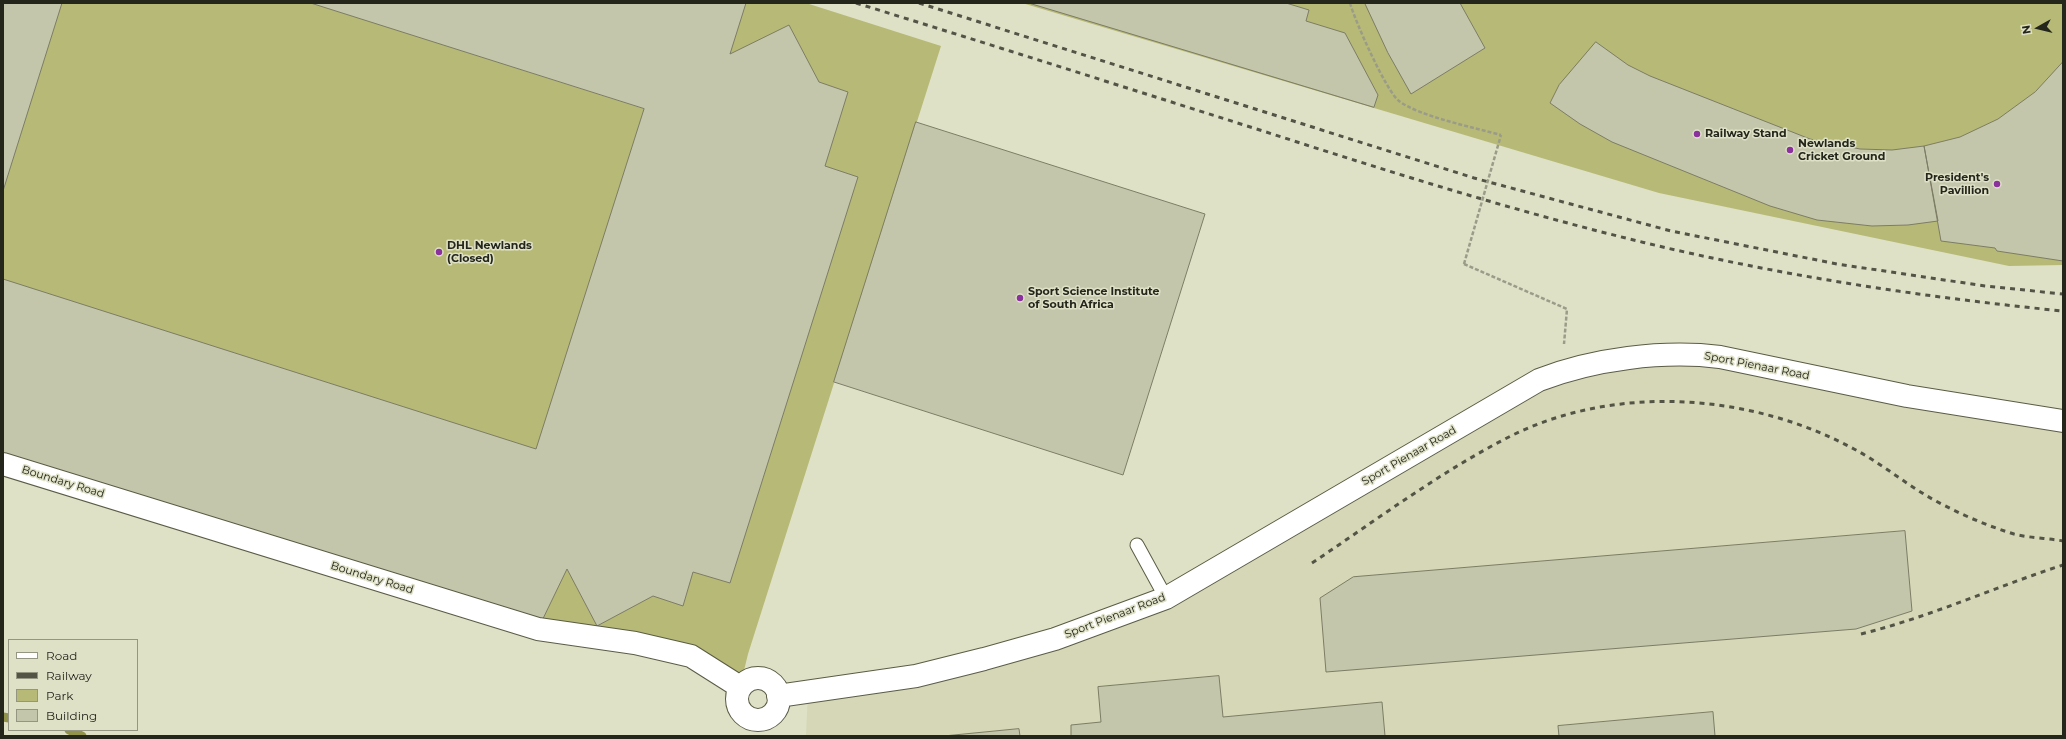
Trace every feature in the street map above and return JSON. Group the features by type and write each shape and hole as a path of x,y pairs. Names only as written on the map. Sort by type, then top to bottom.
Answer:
{"street":[{"name":"Sport Pienaar Road","path":"778,696 916,676 984,659 1055,639 1166,598 1539,380 1561,372 1638,358 1698,354 1720,357 1907,396 2063,421"},
{"name":"Boundary Road","path":"3,464 538,629 635,643 691,656 740,687"},
{"path":"761,678 768,680 774,685 778,696 777,707 772,714 749,728 737,706 737,694 740,687 749,679 761,678"}],"lane":[{"path":"1137,545 1166,598"}],"path":[{"path":"1350,3 1367,46 1389,87 1398,100 1416,110 1501,135 1464,264 1567,309 1561,372"}],"shaded area":[{"path":"1672,355 2063,421 2063,736 806,736 808,691 916,676 1166,598 1539,380"}],"green space":[{"name":"DHL Newlands (Closed)","path":"3,3 806,3 941,46 748,654 740,687 691,656 538,629 3,464"},
{"name":"Newlands Cricket Ground","path":"1022,3 2063,3 2063,265 2009,266 1659,193"}],"building":[{"path":"3,3 62,3 3,191"},
{"path":"311,3 746,3 730,54 789,25 819,82 848,92 825,166 858,177 730,583 693,572 683,606 653,596 597,626 567,569 538,629 3,464 3,279 536,449 644,109"},
{"path":"1029,3 1286,3 1309,10 1306,21 1345,33 1378,95 1374,107"},
{"path":"1365,3 1460,3 1485,48 1411,94 1388,53"},
{"name":"Railway Stand","path":"1596,42 1628,65 1650,76 1810,139 1860,149 1892,150 1924,146 1938,221 1908,225 1872,226 1817,220 1770,206 1612,142 1580,124 1550,103 1559,85"},
{"name":"President's Pavillion","path":"2063,62 2063,261 1997,251 1995,248 1941,241 1924,146 1960,137 1998,119 2035,92"},
{"name":"Sport Science Institute of South Africa","path":"916,122 1205,214 1123,475 834,382"},
{"path":"1905,531 1912,611 1856,629 1326,672 1320,598 1353,577"},
{"path":"1219,676 1223,717 1382,702 1385,736 1071,736 1071,725 1101,722 1098,687"},
{"path":"1713,712 1715,736 1559,736 1558,726"},
{"path":"1019,729 1020,736 944,736"}],"waterway":[{"path":"3,717 8,718"},
{"path":"71,731 82,736"}],"railway":[{"path":"856,3 1413,178 1616,236 1716,259 1814,278 1963,300 2063,311"},
{"path":"919,3 1474,178 1671,231 1837,264 1985,286 2063,294"},
{"path":"1312,563 1430,483 1503,440 1544,422 1588,409 1633,403 1679,402 1725,406 1770,416 1813,430 1854,449 1927,496 1969,517 2014,534 2063,541"},
{"path":"1861,634 1912,619 2063,565"}],"place":[{"name":"Railway Stand","path":"1697,134"},
{"name":"Newlands Cricket Ground","path":"1790,150"},
{"name":"President's Pavillion","path":"1997,184"},
{"name":"DHL Newlands (Closed)","path":"439,252"},
{"name":"Sport Science Institute of South Africa","path":"1020,298"}]}
